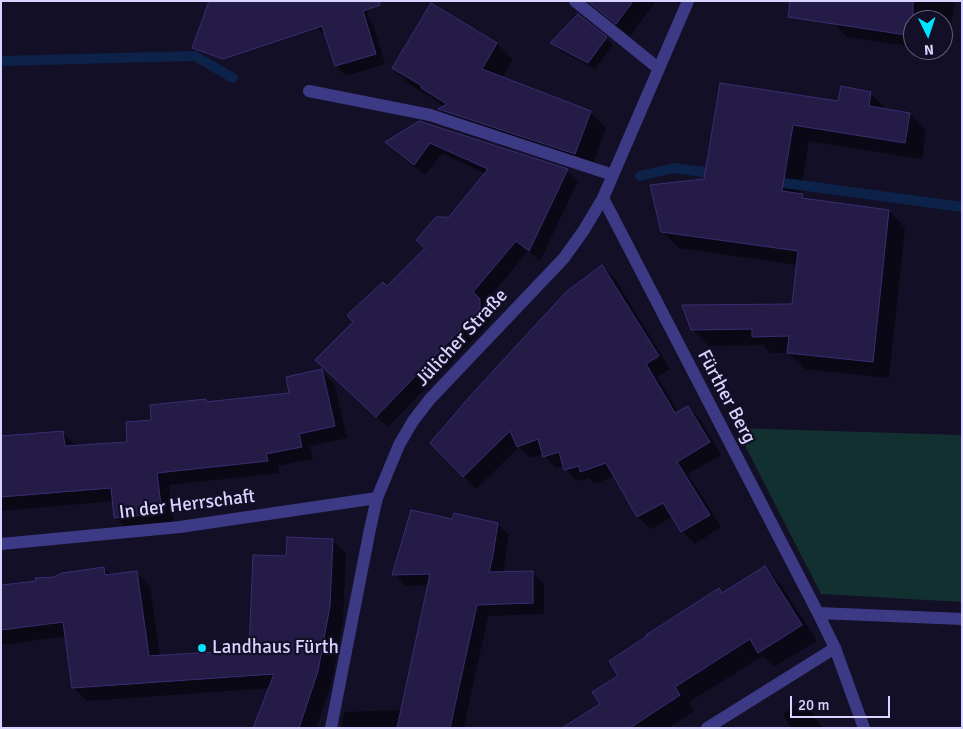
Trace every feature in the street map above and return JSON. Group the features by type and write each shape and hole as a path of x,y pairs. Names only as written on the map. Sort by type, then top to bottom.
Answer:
{"street":[{"path":"575,1 658,68"},
{"name":"Jülicher Straße","path":"331,728 377,498 399,445 413,421 430,399 564,258 584,230 603,198 688,1"},
{"path":"309,91 430,115 613,175"},
{"name":"Fürther Berg","path":"603,198 818,613 835,648 864,728"},
{"name":"In der Herrschaft","path":"1,544 180,526 377,498"},
{"path":"818,613 962,619"},
{"path":"706,728 835,648"}],"green space":[{"path":"736,428 962,435 962,602 821,594"}],"building":[{"path":"209,1 379,1 380,5 363,11 376,54 335,66 322,26 223,59 192,48"},
{"path":"590,1 633,1 616,24"},
{"path":"790,1 913,1 913,10 903,10 903,34 788,17"},
{"path":"431,3 497,43 482,69 591,111 575,154 438,109 447,104 392,68"},
{"path":"578,14 607,37 588,63 550,43"},
{"path":"720,83 838,101 841,86 871,92 869,106 910,113 905,143 793,125 782,191 803,194 802,198 889,210 873,362 787,353 789,336 752,337 752,329 691,330 682,305 792,304 798,251 661,232 650,185 704,179"},
{"path":"419,121 568,169 529,251 516,241 473,292 480,299 480,309 376,417 315,360 353,322 347,315 383,282 387,286 425,248 416,240 436,217 448,218 488,169 430,143 414,165 385,142"},
{"path":"602,265 659,356 646,364 675,413 688,406 710,442 677,462 710,515 681,532 663,503 637,517 606,463 580,472 579,466 564,470 559,452 543,457 538,439 517,447 510,431 463,477 430,443 471,395 566,292"},
{"path":"322,369 335,426 299,434 302,447 266,454 268,461 157,473 162,513 114,518 111,488 1,497 1,436 63,431 65,446 127,442 126,422 151,420 150,405 206,399 206,402 289,393 286,377"},
{"path":"411,510 452,519 454,513 498,523 489,572 533,571 533,603 477,605 450,728 397,728 430,574 392,575"},
{"path":"287,537 333,539 330,606 318,671 299,728 253,728 274,674 72,688 63,622 1,630 1,585 36,581 35,578 54,577 62,573 104,567 105,575 137,571 149,656 249,650 253,555 286,556"},
{"path":"765,566 802,625 758,653 750,639 675,687 680,695 630,728 562,728 600,704 592,692 618,676 609,661 719,588 722,593"}],"waterway":[{"path":"1,61 195,56 233,78"},
{"path":"640,176 674,168 718,174"},
{"path":"770,181 962,207"}],"place":[{"name":"Landhaus Fürth","path":"202,648"}]}
